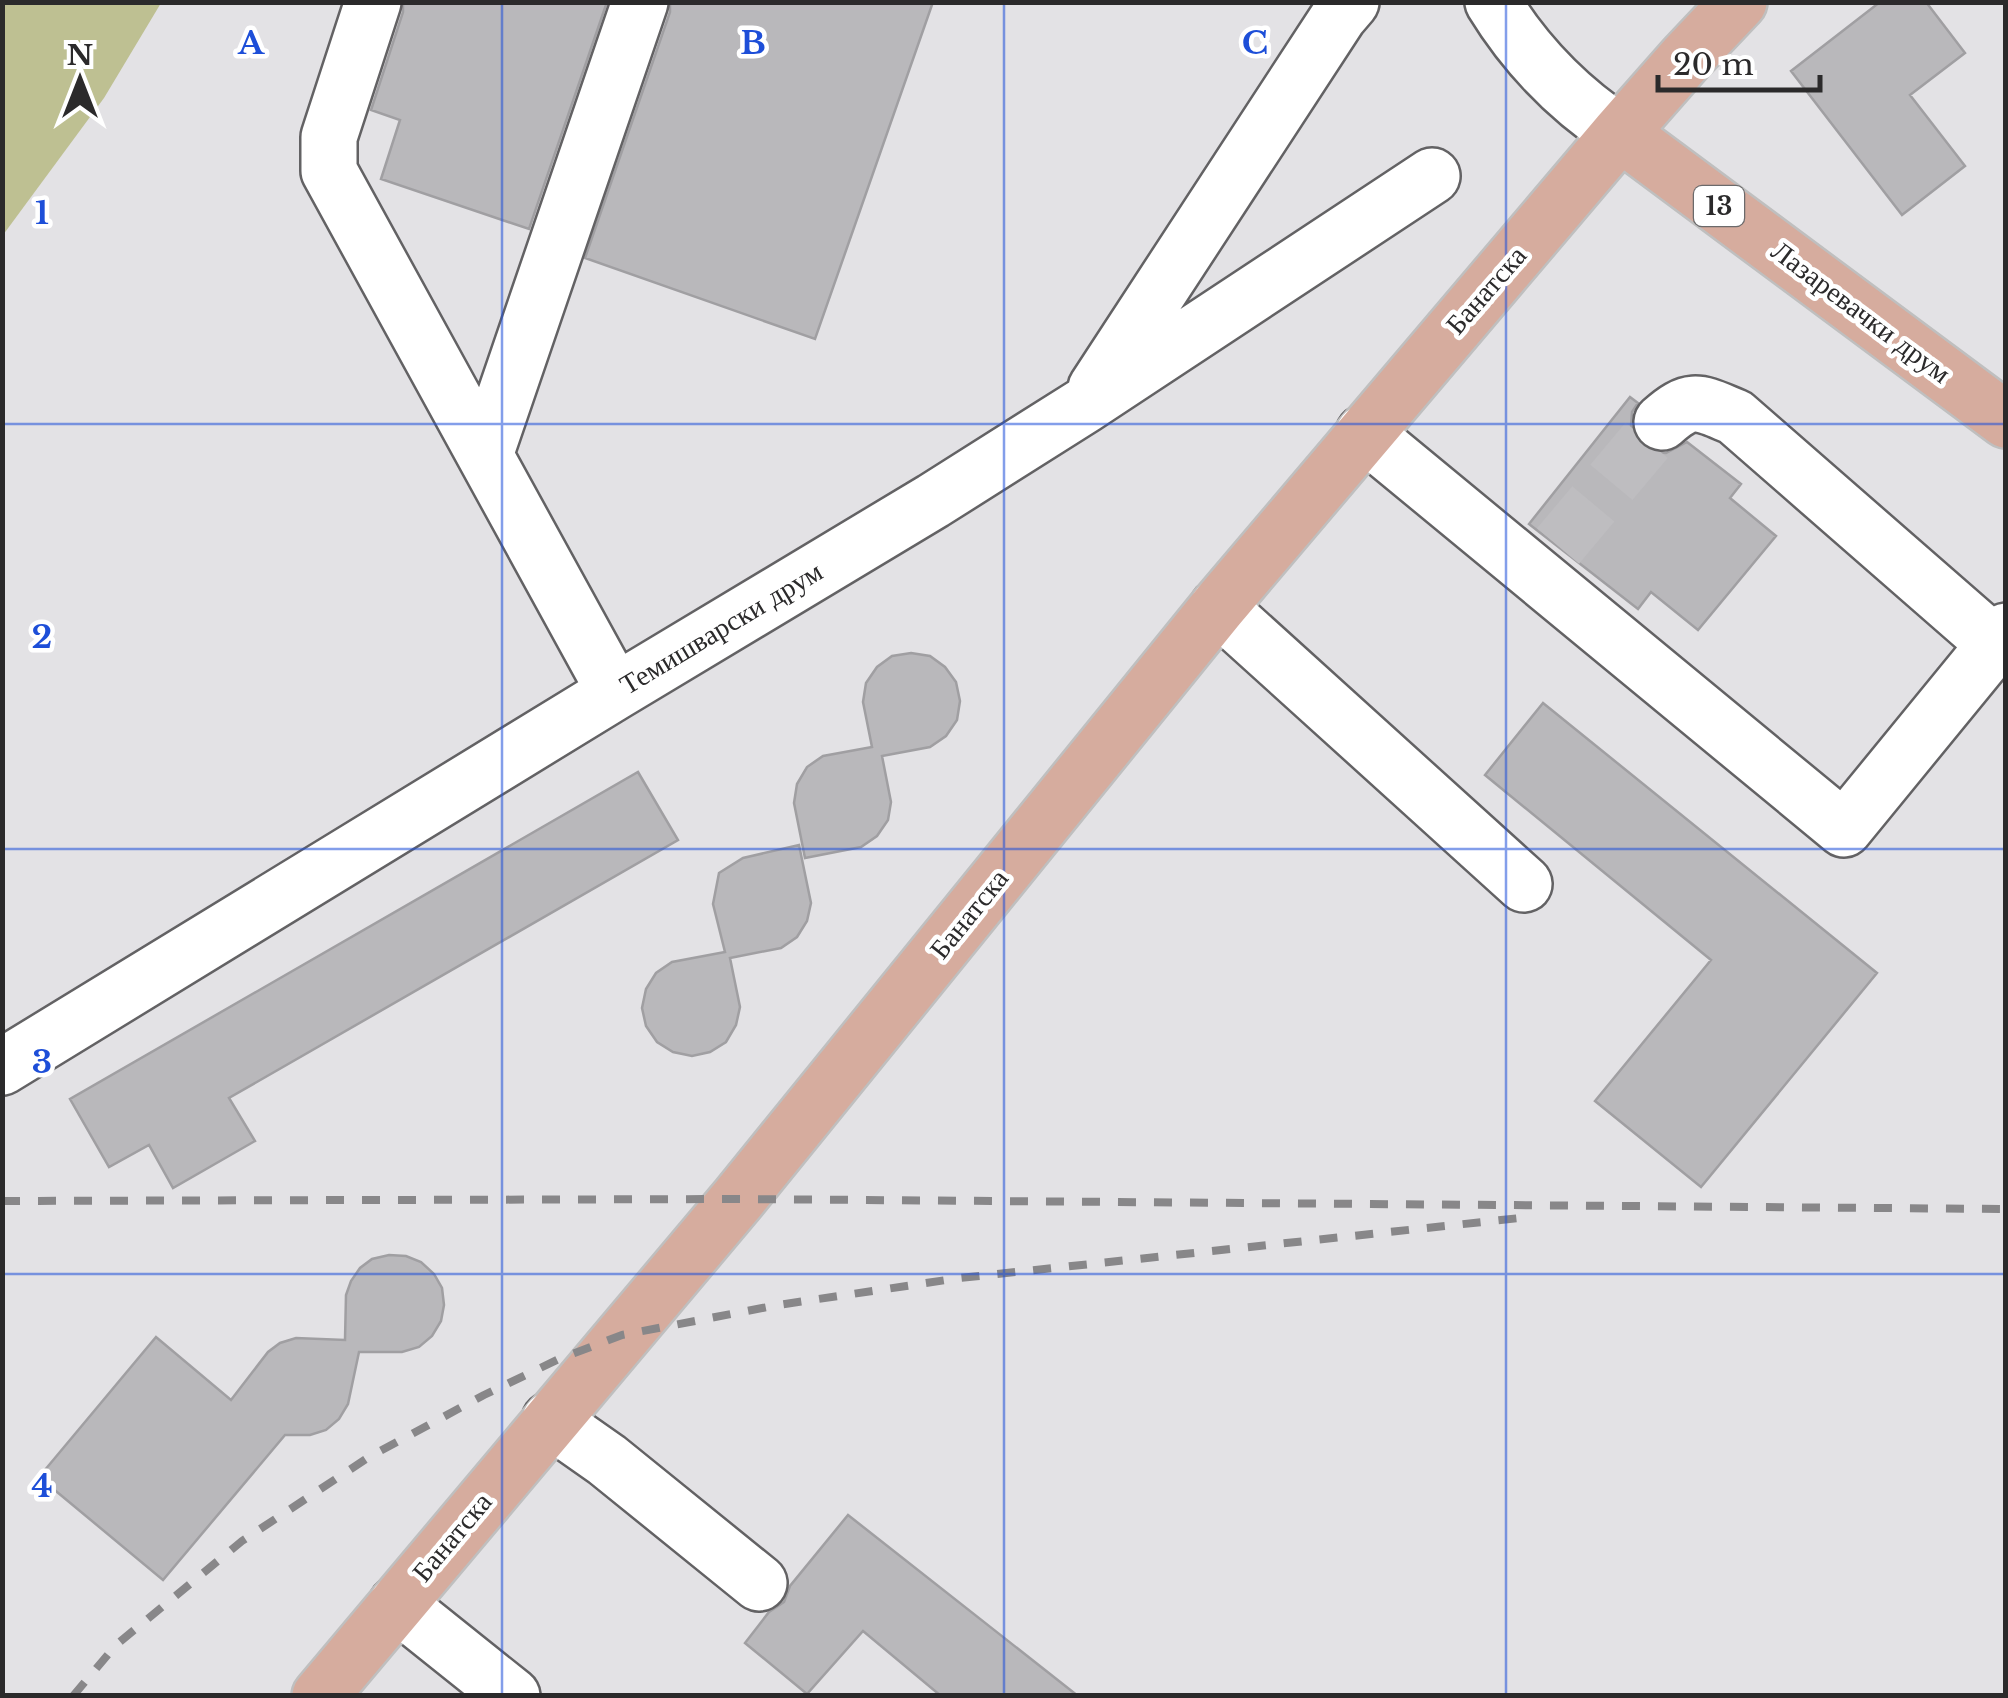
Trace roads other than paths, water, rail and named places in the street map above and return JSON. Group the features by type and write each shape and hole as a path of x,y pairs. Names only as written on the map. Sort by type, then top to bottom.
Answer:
{"main road":[{"path":"1620,133 1739,2"},
{"name":"Лазаревачки друм","path":"1620,133 2006,420"},
{"name":"Банатска","path":"320,1696 738,1199 1218,607 1620,133"}],"lane":[{"path":"373,2 329,136 329,171 615,692"},
{"path":"485,455 640,2"},
{"path":"1086,404 1351,2"},
{"path":"1493,2 1537,64 1596,117 1620,133"},
{"name":"Темишварски друм","path":"2,1068 934,501 1432,176"},
{"path":"1364,434 1547,560 1844,829 2000,638 1735,417 1700,403 1678,407 1662,422"},
{"path":"1218,607 1524,884"},
{"path":"550,1420 607,1460 758,1583"},
{"path":"397,1604 512,1696"}],"tunnel":[{"path":"1558,546 1662,422"}],"railway":[{"path":"2,1201 738,1199 2006,1209"},
{"path":"73,1696 116,1645 242,1541 369,1457 484,1395 559,1359 622,1335 778,1305 960,1278 1520,1218"}]}
